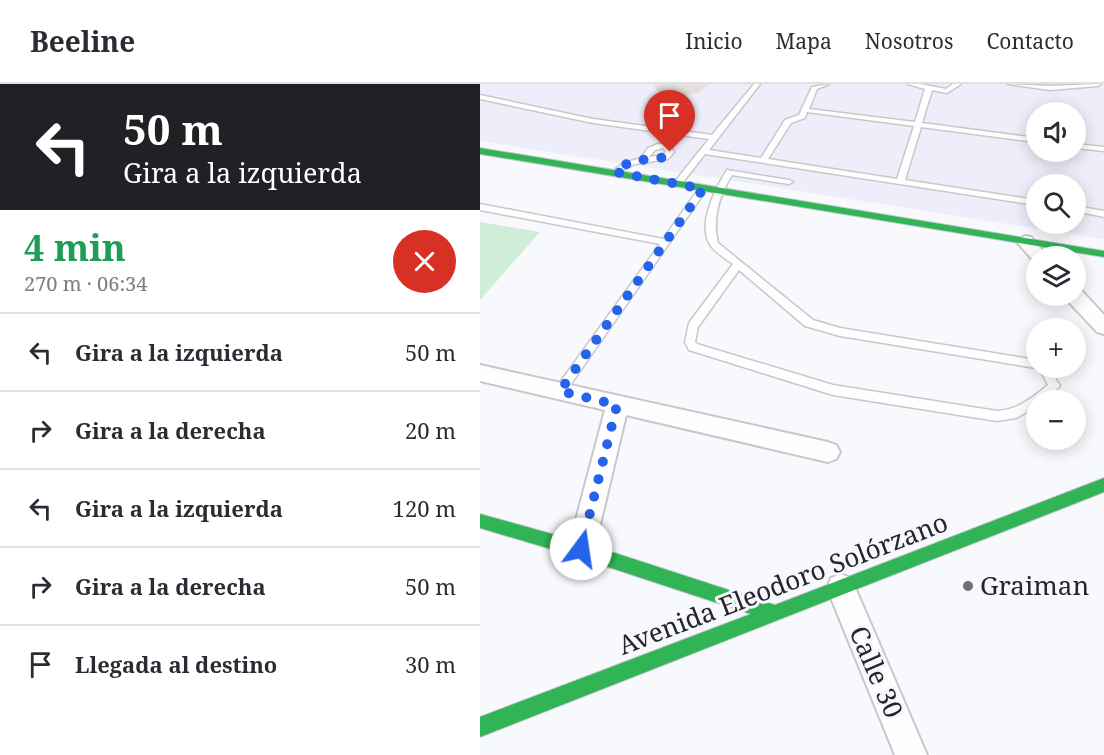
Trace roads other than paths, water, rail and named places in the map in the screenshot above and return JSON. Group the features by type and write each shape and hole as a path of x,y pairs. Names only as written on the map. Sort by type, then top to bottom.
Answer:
{"main road":[{"path":"480,151 1104,254"},
{"name":"Avenida Eleodoro Solórzano","path":"480,727 1104,485"},
{"path":"480,521 581,549 772,612"}],"street":[{"path":"1024,241 1029,246"},
{"path":"1084,306 1104,327"},
{"path":"480,372 828,453"},
{"path":"581,549 617,405"},
{"name":"Calle 30","path":"841,588 911,755"}],"lane":[{"path":"677,184 757,84"},
{"path":"763,161 788,122 801,116 814,88 826,84"},
{"path":"911,84 947,90 958,84"},
{"path":"1011,84 1050,88 1098,84"},
{"path":"900,182 929,88"},
{"path":"480,97 593,121 714,138"},
{"path":"804,110 1026,139"},
{"path":"1086,147 1104,149"},
{"path":"703,151 1026,201"},
{"path":"615,172 624,165 645,158"},
{"path":"789,182 732,172 719,191 710,229 714,244 781,302 809,323 822,328 1026,362"},
{"path":"560,391 703,189"},
{"path":"480,207 666,242"},
{"path":"1086,211 1104,214"},
{"path":"738,264 693,327 690,342 693,347 833,390 997,416 1012,415 1026,407"},
{"path":"1049,390 1054,386 1050,378"}],"place":[{"name":"Graiman","path":"968,586"}]}
